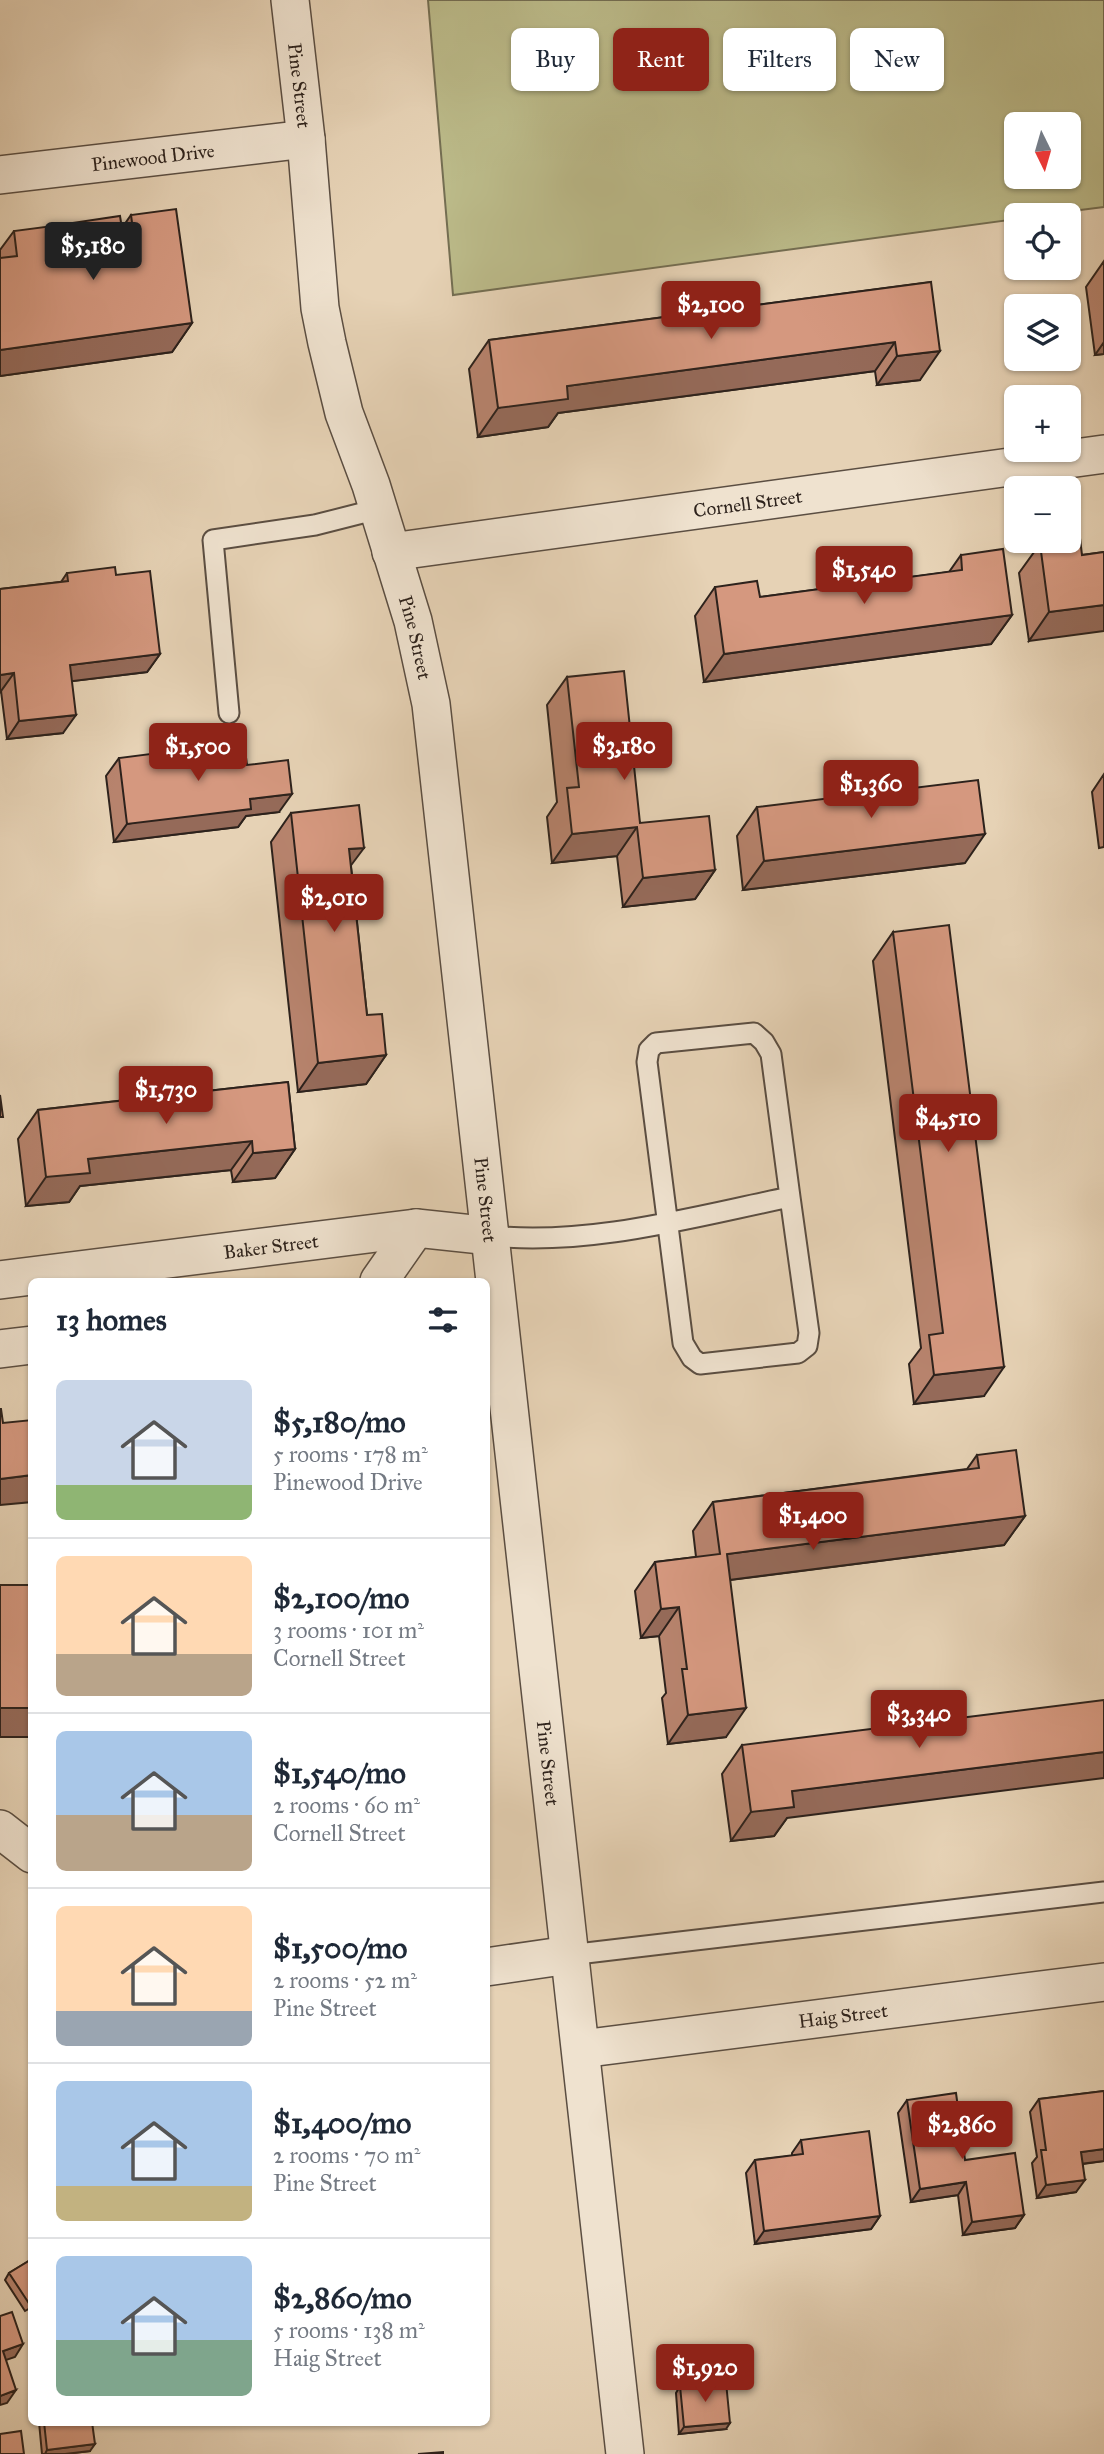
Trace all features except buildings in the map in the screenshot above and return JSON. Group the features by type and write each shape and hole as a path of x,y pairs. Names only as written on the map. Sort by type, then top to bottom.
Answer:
{"street":[{"name":"Pine Street","path":"290,0 306,139 320,308 344,413 413,621 431,704 625,2454"},
{"name":"Pinewood Drive","path":"0,175 306,139"},
{"name":"Cornell Street","path":"391,552 1104,454"},
{"name":"Baker Street","path":"0,1280 416,1228 491,1236"},
{"path":"381,1278 416,1228"},
{"path":"0,1349 28,1346"},
{"path":"0,1829 28,1851"},
{"path":"490,1966 569,1955"},
{"name":"Haig Street","path":"581,2049 1104,1982"}],"lane":[{"path":"229,713 213,540 315,525 378,509"},
{"path":"754,1032 764,1042 771,1054 790,1197 810,1333 807,1346 798,1353 701,1364 691,1358 683,1343 647,1062 649,1050 656,1043 754,1032"},
{"path":"491,1236 530,1240 601,1234 790,1197"},
{"path":"569,1955 1104,1892"}],"shaded area":[{"path":"428,0 1104,0 1104,207 1081,210 1081,203 1004,203 1004,221 453,295"}]}
